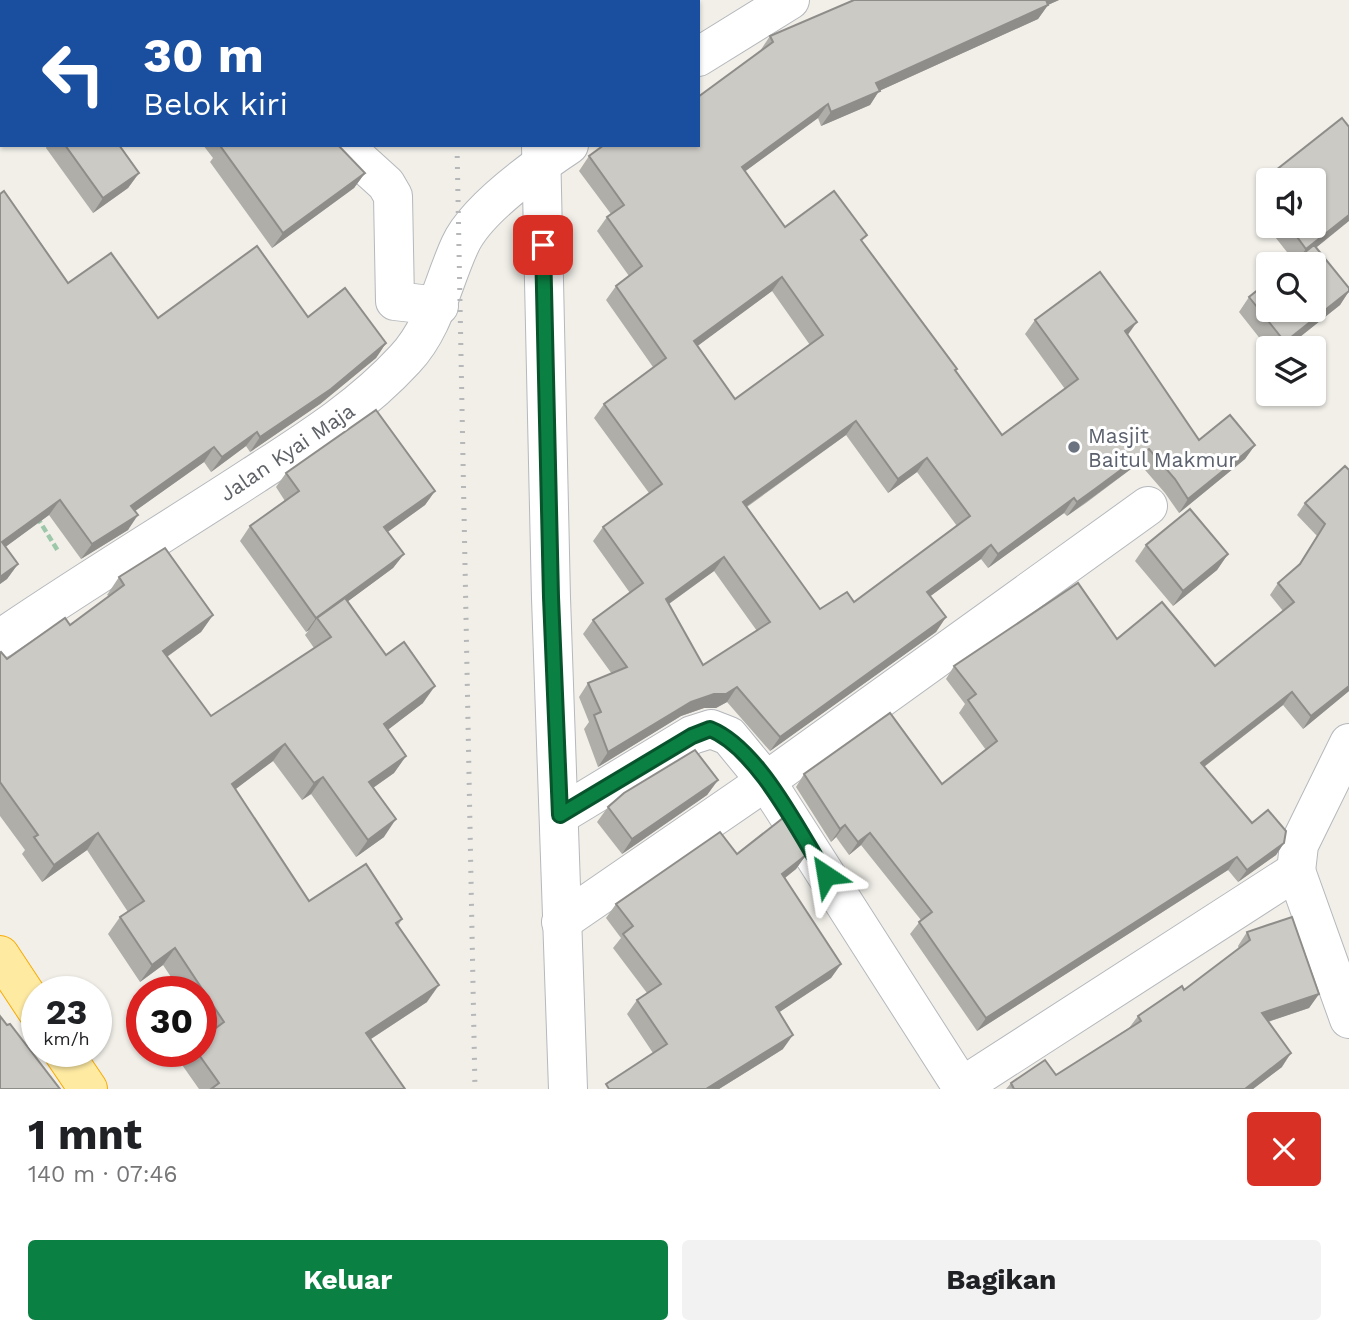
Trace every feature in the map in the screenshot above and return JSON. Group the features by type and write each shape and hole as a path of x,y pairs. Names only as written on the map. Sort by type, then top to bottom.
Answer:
{"highway":[{"path":"0,955 21,987"},
{"path":"73,1067 88,1089"}],"street":[{"path":"700,56 790,0"},
{"path":"344,147 386,184 393,196 395,300 439,306"},
{"path":"550,151 551,597 568,1089"},
{"name":"Jalan Kyai Maja","path":"0,639 79,585 202,509 351,411 407,357 439,306 461,243 495,202 550,151"},
{"path":"561,922 766,781 1148,506"},
{"path":"560,815 692,736 710,729 729,736 766,781 962,1088 1296,871"},
{"path":"1349,743 1300,845 1296,871 1314,930 1349,1019"}],"path":[{"path":"36,516 79,585"}],"building":[{"path":"854,0 1046,0 1048,5 876,83 880,91 831,112 828,104 742,167 785,227 834,191 867,235 861,240 957,369 955,370 1002,435 1078,379 1035,320 1100,272 1137,322 1125,331 1199,440 1230,415 1255,445 1188,499 1149,449 1077,502 1074,498 998,554 991,545 927,592 946,617 780,737 737,687 726,694 714,694 691,702 608,752 594,715 601,712 588,683 627,667 593,620 643,583 603,527 662,484 604,404 666,358 616,286 642,266 607,217 624,205 589,156 601,147 700,147 700,96 773,42 770,36","holes":["782,277 823,335 735,399 694,341","856,421 898,479 927,458 970,516 854,602 847,592 820,609 743,502","724,557 770,622 703,665 666,599"]},
{"path":"1342,118 1349,127 1349,215 1326,233 1326,168 1279,168"},
{"path":"66,147 120,147 139,173 103,198"},
{"path":"221,147 340,147 365,173 283,233"},
{"path":"4,191 68,283 111,253 158,318 257,246 308,317 345,288 386,343 331,389 260,437 257,432 222,457 214,447 131,506 138,515 92,544 60,500 2,542 18,564 0,577 0,194"},
{"path":"1298,238 1320,238 1306,249"},
{"path":"1314,245 1320,252 1305,252"},
{"path":"1326,260 1349,288 1349,291 1326,309"},
{"path":"1256,291 1256,306 1249,297"},
{"path":"1269,322 1310,322 1293,336 1280,336"},
{"path":"376,410 435,491 384,527 404,554 316,618 250,526 299,491 286,473"},
{"path":"1345,466 1349,470 1349,686 1311,716 1292,692 1201,763 1252,823 1268,810 1286,831 1284,843 1247,870 1237,857 986,1018 919,922 932,912 870,833 858,842 845,825 840,829 804,774 890,713 942,784 997,741 968,700 976,694 954,666 1078,583 1117,639 1162,602 1215,666 1294,602 1278,583 1300,564 1325,524 1305,503"},
{"path":"1190,509 1228,554 1183,591 1146,545"},
{"path":"165,548 213,615 163,651 211,716 331,637 317,618 345,598 386,655 404,642 435,686 384,724 406,756 369,782 396,819 368,840 323,777 314,783 285,744 232,784 309,901 366,864 402,919 396,923 439,985 366,1033 405,1089 211,1089 219,1083 208,1067 217,1067 217,1027 224,1022 217,1011 217,976 194,976 175,948 152,965 120,917 144,901 98,833 54,865 34,837 38,835 0,782 0,653 7,659 65,618 70,625 124,585 119,577"},
{"path":"695,750 718,780 632,839 608,807 624,793"},
{"path":"783,818 806,855 782,874 841,964 776,1007 793,1035 706,1089 609,1089 606,1084 667,1044 637,1000 661,984 623,934 633,926 616,904 720,832 737,854"},
{"path":"1292,917 1319,994 1262,1013 1291,1053 1245,1089 1014,1089 1011,1083 1045,1060 1056,1075 1141,1021 1138,1016 1182,986 1184,990 1250,940 1247,932"},
{"path":"0,1016 21,1038 21,1067 43,1067 60,1089 0,1089"}],"railway":[{"path":"457,147 475,1089"}],"place":[{"name":"Masjit Baitul Makmur","path":"1074,447"}],"route":[{"path":"543,245 551,597 560,815 692,736 710,729 729,736 766,781 826,875"}]}
